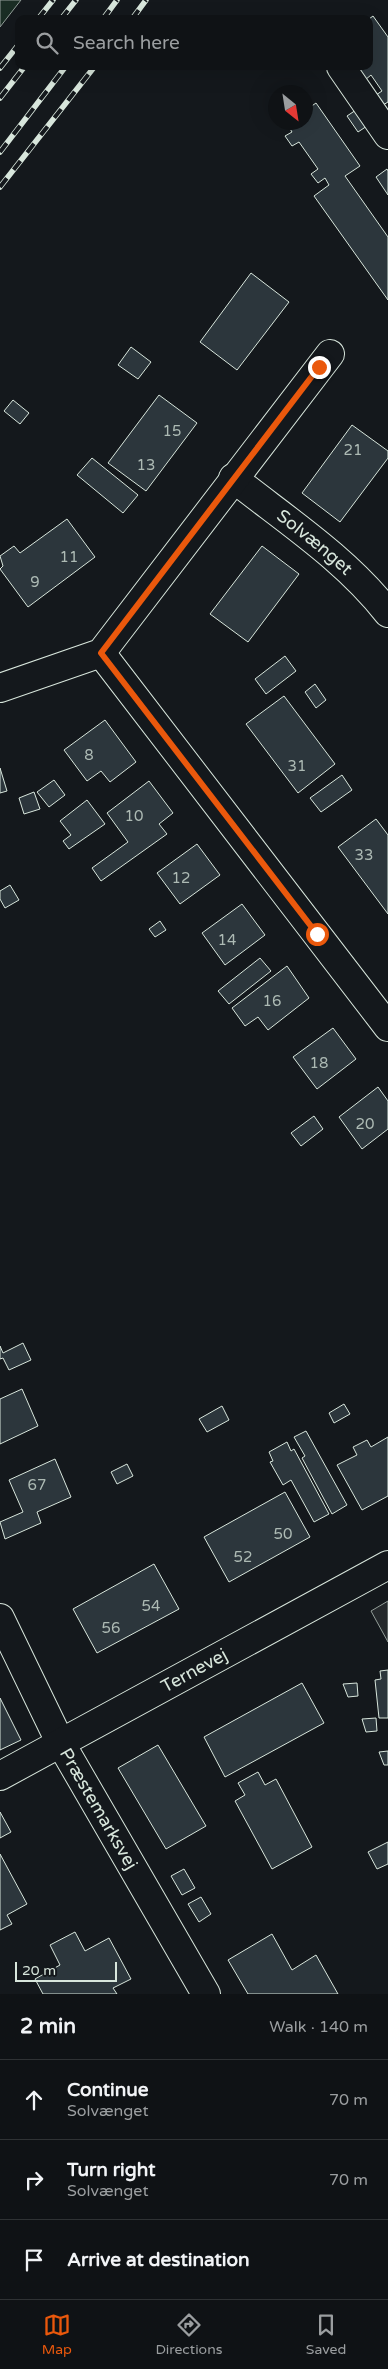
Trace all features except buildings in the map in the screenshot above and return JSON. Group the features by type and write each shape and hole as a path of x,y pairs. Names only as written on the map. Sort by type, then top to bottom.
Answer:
{"street":[{"path":"343,70 388,135"},
{"path":"0,688 101,653 233,478 330,354"},
{"name":"Solvænget","path":"233,478 346,568 369,589 388,613"},
{"path":"101,653 388,1027"},
{"name":"Ternevej","path":"0,1776 388,1565"},
{"name":"Præstemarksvej","path":"0,1618 60,1742 206,1994"}],"green space":[{"path":"0,0 21,0 0,27"}],"shaded area":[{"path":"388,1601 388,1642 371,1611"}],"railway":[{"path":"41,15 53,0"},
{"path":"64,15 76,0"},
{"path":"106,15 117,0"},
{"path":"135,15 146,0"},
{"path":"0,68 15,49"},
{"path":"0,98 22,70"},
{"path":"0,152 63,70"},
{"path":"0,187 92,70"}],"route":[{"path":"317,934 101,653 319,367"}]}
